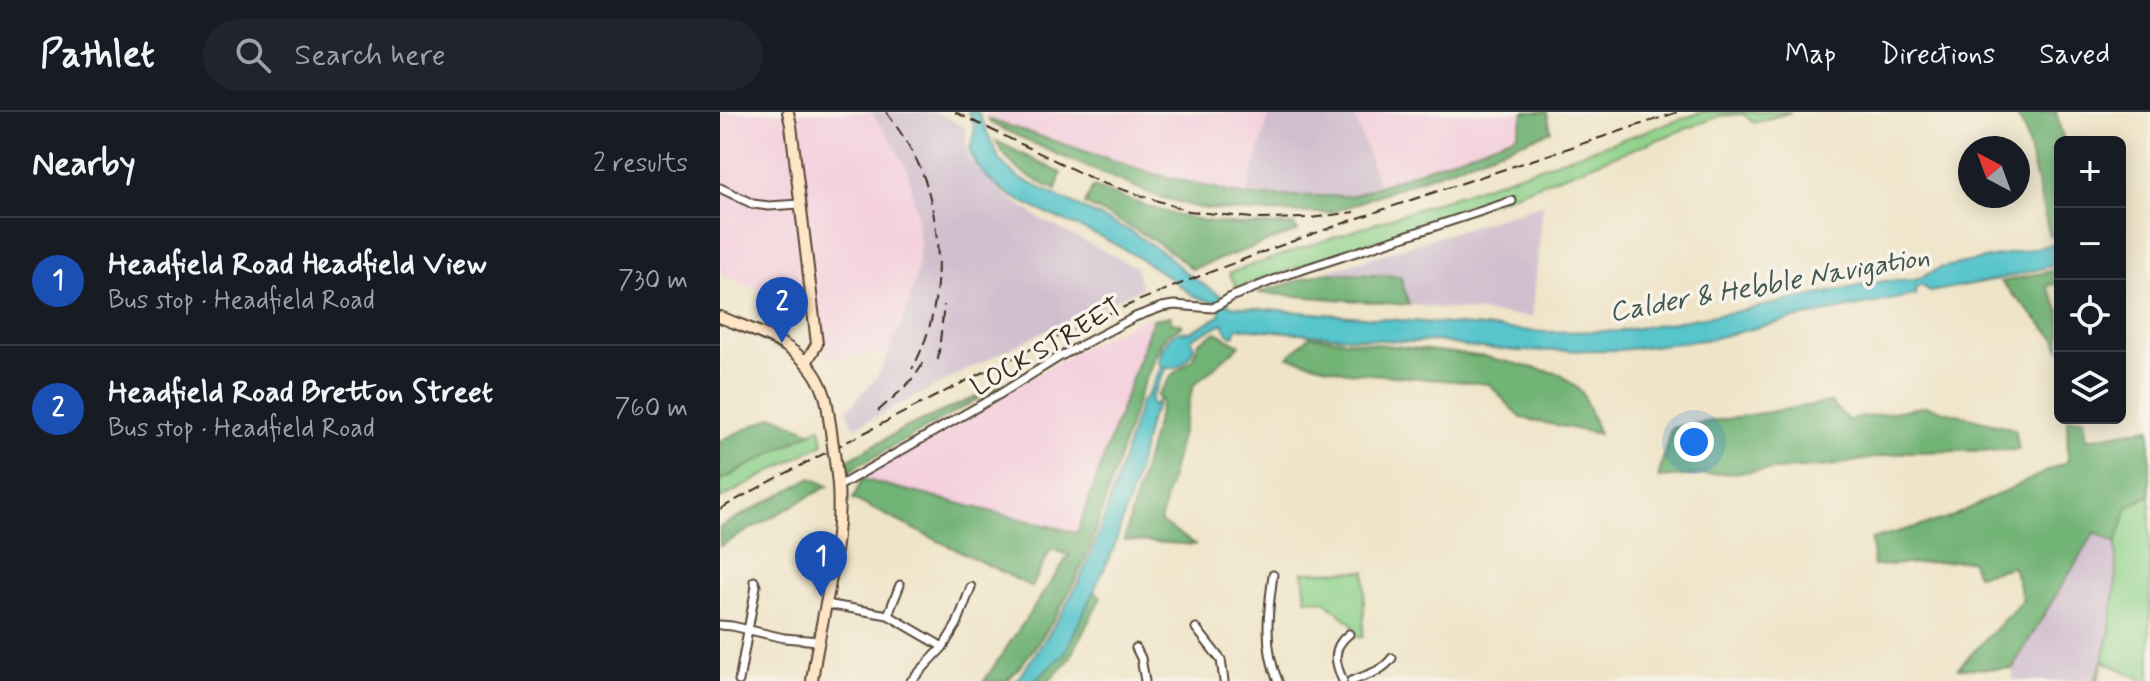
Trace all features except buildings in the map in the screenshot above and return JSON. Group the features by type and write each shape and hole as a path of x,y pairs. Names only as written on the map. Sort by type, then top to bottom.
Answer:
{"street":[{"path":"788,112 817,344 807,361"},
{"path":"720,188 753,204 800,204"},
{"name":"LOCK STREET","path":"839,486 977,408 1076,347 1135,317 1174,305 1213,308 1231,297 1286,275 1512,201"},
{"path":"720,317 776,339 807,361 825,395 840,500 812,681"},
{"path":"1273,575 1268,638 1278,681"},
{"path":"739,681 756,586 754,581"},
{"path":"888,615 900,585"},
{"path":"911,681 943,647 957,624 971,587"},
{"path":"826,604 888,615 943,647"},
{"path":"720,625 784,638 819,641"},
{"path":"1196,628 1221,660 1224,681"},
{"path":"1343,681 1335,656 1349,634"},
{"path":"1136,648 1145,681"},
{"path":"1351,681 1372,674 1392,658"}],"shaded area":[{"path":"720,112 871,112 889,136 907,169 920,246 908,307 889,353 827,358 802,305 720,275"},
{"path":"871,112 936,112 965,127 968,159 1004,194 1042,220 1136,267 1142,288 1052,327 855,427 847,410 877,377 889,353 908,306 920,246 907,169 889,136"},
{"path":"985,112 1270,112 1246,196 1151,173 988,119"},
{"path":"1270,112 1296,116 1308,112 1353,112 1379,184 1351,196 1246,196"},
{"path":"1353,112 1524,112 1517,135 1380,185"},
{"path":"1543,204 1532,317 1409,305 1400,276 1322,273"},
{"path":"1144,318 1153,319 1077,534 862,479 1080,349"},
{"path":"2095,532 2116,543 2116,583 2110,630 2103,661 2094,681 2014,681 2012,669"}],"green space":[{"path":"1524,112 1547,112 1551,131 1331,213 1199,208 1154,195 1059,155 990,123 988,119 1151,173 1246,196 1352,196 1517,135"},
{"path":"1702,112 1791,112 1754,123 1743,114 1720,116 1509,196 1237,288 1229,273"},
{"path":"2014,112 2056,112 2062,136 2054,136 2054,236 2050,237 2030,153 2030,136 2026,136"},
{"path":"996,141 1061,173 1056,190 1021,172"},
{"path":"1093,187 1192,218 1218,223 1294,225 1298,231 1192,269 1154,241 1085,204"},
{"path":"2054,270 2054,284 2047,286 2054,299 2054,337 2001,282"},
{"path":"1322,273 1400,276 1409,305 1258,293"},
{"path":"1171,316 1170,321 1182,325 1161,343 1140,392 1091,545 1074,581 1044,634 1007,681 984,681 1069,555 1051,549 1032,587 853,499 862,479 1077,533 1153,319"},
{"path":"1216,332 1240,345 1193,386 1160,522 1196,545 1124,540 1162,401 1157,396 1173,374 1192,360 1199,342"},
{"path":"1310,336 1487,357 1560,374 1582,392 1599,434 1521,418 1489,384 1347,372 1288,357"},
{"path":"1009,382 847,472 845,461 905,428"},
{"path":"1830,402 1848,420 1926,406 2015,429 2019,450 1907,452 1830,466 1658,478 1671,428"},
{"path":"774,416 812,432 720,481 720,441"},
{"path":"2067,424 2085,424 2087,439 2150,428 2150,495 2128,507 2116,543 2095,532 2012,669 1958,668 2023,600 2013,567 1977,575 1971,560 1874,566 1871,539 1949,518 2068,461"},
{"path":"820,427 823,444 720,499 720,481"},
{"path":"811,478 828,486 720,546 720,527"},
{"path":"2150,495 2150,681 2103,661 2116,583 2116,543 2128,507"},
{"path":"1365,571 1363,637 1354,637 1352,624 1325,601 1306,599 1303,572"},
{"path":"1094,591 1101,597 1069,660 1049,681 1034,681 1064,654"}],"water":[{"path":"968,112 978,112 1000,161 1019,178 1130,231 1168,256 1231,306 1544,332 1619,331 1734,312 1884,281 1916,280 1940,268 2054,244 2054,265 1930,292 1922,285 1915,289 1915,295 1711,339 1620,350 1520,351 1437,341 1407,342 1240,328 1232,336 1223,323 1192,338 1194,346 1190,355 1180,365 1166,368 1151,398 1152,406 1159,401 1149,422 1113,550 1064,654 1034,681 1016,681 1055,623 1086,565 1104,519 1141,401 1147,396 1162,366 1158,361 1163,347 1179,331 1190,332 1220,316 1220,310 1215,302 1194,296 1121,248 1029,206 997,186 971,155 973,121"}],"railway":[{"path":"886,112 922,172 937,238 934,306 922,349 912,369"},
{"path":"955,112 1099,182 1189,211 1260,219 1310,218 1355,212"},
{"path":"720,509 981,373 1132,304 1359,218 1678,112"},
{"path":"938,360 944,305"},
{"path":"878,411 909,382 924,362"}],"place":[{"name":"Headfield Road Bretton Street","path":"782,343"},
{"name":"Headfield Road Headfield View","path":"821,597"}],"water label":[{"name":"Calder & Hebble Navigation","path":"1769,283"}]}
